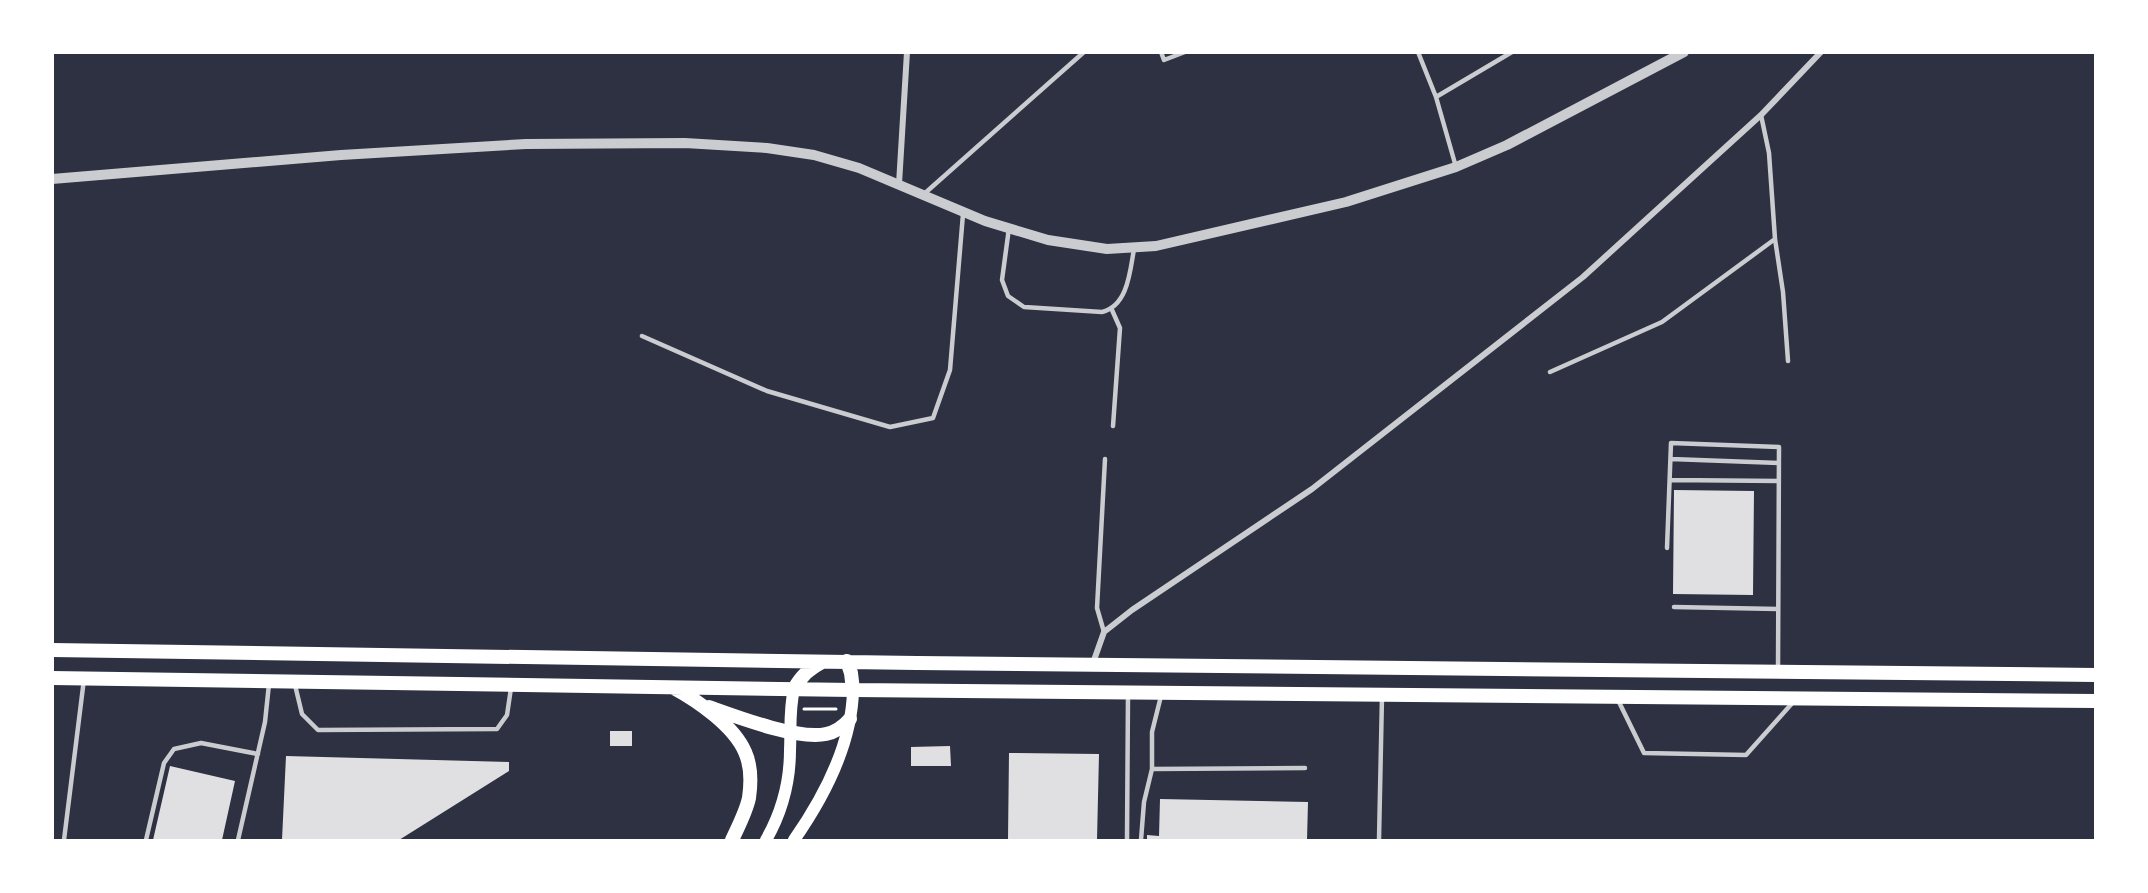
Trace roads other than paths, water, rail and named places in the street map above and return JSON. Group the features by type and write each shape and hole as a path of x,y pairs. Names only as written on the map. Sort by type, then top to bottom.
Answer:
{"main road":[{"path":"52,650 2096,675"},
{"path":"766,840 784,802 789,775 790,709 794,689 809,669 824,661"},
{"path":"672,687 704,705 738,717 804,734 825,734 835,731 847,714 852,711 853,690 847,661"},
{"path":"52,678 853,690 2096,701"},
{"path":"704,705 733,734 745,751 749,770 748,800 732,840"},
{"path":"794,840 829,780 842,746 847,714"}],"street":[{"path":"899,184 907,52"},
{"path":"52,179 341,155 526,144 685,143 767,148 814,155 859,168 963,211 1048,240 1107,249 1134,248 1156,246 1346,202 1456,167 1507,146 1684,52"},
{"path":"1093,663 1104,632 1132,610 1312,489 1583,278 1761,116 1821,52"}],"lane":[{"path":"924,194 1084,52"},
{"path":"1161,52 1164,60 1185,52"},
{"path":"1418,52 1436,97 1456,167"},
{"path":"1436,97 1512,52"},
{"path":"1761,116 1769,153 1775,239 1783,292 1788,361"},
{"path":"642,336 767,391 890,427 933,418 950,370 963,211"},
{"path":"1009,228 1002,280 1008,296 1024,307 1102,312 1112,310 1120,301 1129,277 1134,248"},
{"path":"1550,372 1662,322 1775,239"},
{"path":"1112,310 1120,328 1113,426"},
{"path":"1667,548 1671,443 1779,447 1778,671"},
{"path":"1104,632 1097,608 1105,459"},
{"path":"1671,459 1779,463"},
{"path":"1670,480 1779,481"},
{"path":"1674,607 1778,609"},
{"path":"64,840 84,679"},
{"path":"238,840 265,722 269,682"},
{"path":"294,682 302,714 318,730 497,729 507,715 511,685"},
{"path":"1127,840 1128,692"},
{"path":"1140,840 1144,802 1152,769 1152,732 1162,692"},
{"path":"1379,840 1382,694"},
{"path":"1617,698 1644,753 1746,755 1797,698"},
{"path":"146,840 164,763 174,749 201,743 258,754"},
{"path":"1152,769 1305,768"}]}
